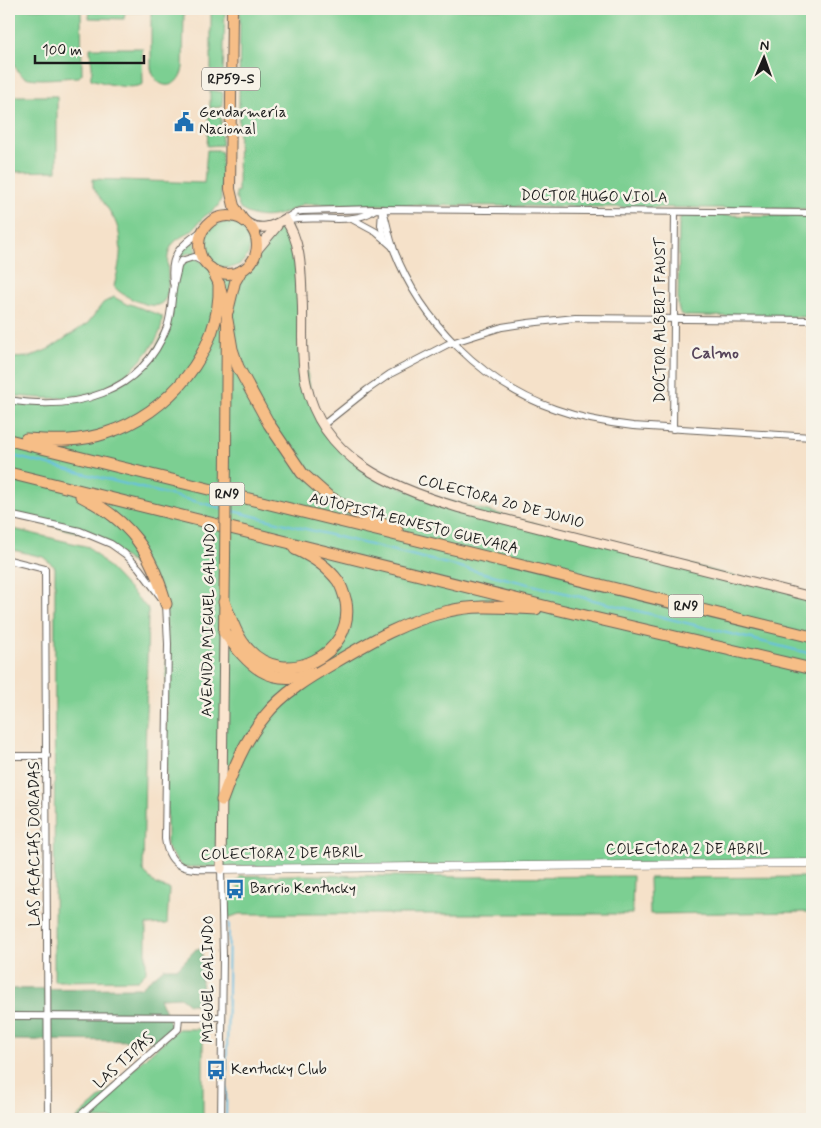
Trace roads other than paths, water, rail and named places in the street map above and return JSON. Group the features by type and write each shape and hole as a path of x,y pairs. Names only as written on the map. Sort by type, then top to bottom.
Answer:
{"highway":[{"path":"9,439 52,441 87,438 128,425 148,413 179,386 199,357 217,316 220,298 219,284"},
{"path":"227,316 232,349 242,375 269,424 302,473 328,496 359,514 445,548"},
{"name":"AUTOPISTA ERNESTO GUEVARA","path":"9,439 812,637"},
{"name":"RN9","path":"9,473 560,610 812,669"},
{"path":"54,484 106,509 118,520 148,556 159,580 166,604"},
{"path":"224,602 240,640 249,651 271,665 283,668 298,667 308,664 328,652 338,640 345,625 347,608 344,592 338,581 325,568 306,554 278,540"},
{"path":"222,800 234,766 247,740 266,714 287,694 321,670 356,649 399,627 450,610 489,607 560,610"},
{"path":"224,632 248,662 271,675 282,678 295,677 321,670"}],"main road":[{"name":"RP59-S","path":"232,9 230,189 234,206 245,222"},
{"name":"RP59-S","path":"221,217 230,189"},
{"path":"233,216 245,222 255,236 256,251 254,258 242,270 226,274 208,266 199,250 200,237 203,230 210,222 221,217 233,216"},
{"name":"DOCTOR HUGO VIOLA","path":"245,222 258,228 264,228 286,220"},
{"name":"DOCTOR HUGO VIOLA","path":"256,251 272,232 286,220"},
{"name":"COLECTORA 20 DE JUNIO","path":"286,220 292,231 299,254 303,310 302,345 307,385 323,425 342,449 366,470 427,499 812,597"},
{"name":"AVENIDA MIGUEL GALINDO","path":"208,266 219,284 227,316"},
{"name":"AVENIDA MIGUEL GALINDO","path":"221,869 227,316 235,282 242,270"}],"street":[{"name":"DOCTOR HUGO VIOLA","path":"286,220 351,218 365,215 374,210"},
{"name":"DOCTOR HUGO VIOLA","path":"286,220 296,212 302,211 374,210 812,213"},
{"path":"383,210 380,225 385,239"},
{"path":"383,210 393,248 424,306 455,343 492,376 511,388 553,408 580,417 609,423 673,429 812,437"},
{"name":"DOCTOR ALBERT FAUST","path":"673,429 675,212"},
{"path":"351,218 368,226 393,248"},
{"path":"174,286 172,275 174,257 180,248 203,230"},
{"path":"9,400 42,404 67,403 91,398 107,392 122,383 151,356 167,327 174,286 181,260 194,257 208,266"},
{"path":"323,425 390,374 435,350 478,334 502,328 553,319 812,320"},
{"path":"9,514 80,531 111,544 125,554 139,568 166,604"},
{"name":"LAS ACACIAS DORADAS","path":"9,560 45,569 49,1016 48,1119"},
{"name":"COLECTORA 2 DE ABRIL","path":"166,604 168,644 167,848 175,863 182,867 191,869 221,869 812,863"},
{"path":"9,756 46,756"},
{"name":"MIGUEL GALINDO","path":"221,869 222,1119"},
{"path":"9,1016 222,1017"},
{"name":"LAS TIPAS","path":"76,1119 178,1029 179,1017"}],"waterway":[{"path":"9,455 222,508"},
{"path":"229,510 812,654"},
{"path":"226,1119 229,923"}],"place":[{"name":"Gendarmería Nacional","path":"184,122"},
{"name":"Barrio Kentucky","path":"235,889"},
{"name":"Kentucky Club","path":"216,1070"}],"district":[{"name":"Calmo","path":"715,353"}]}
